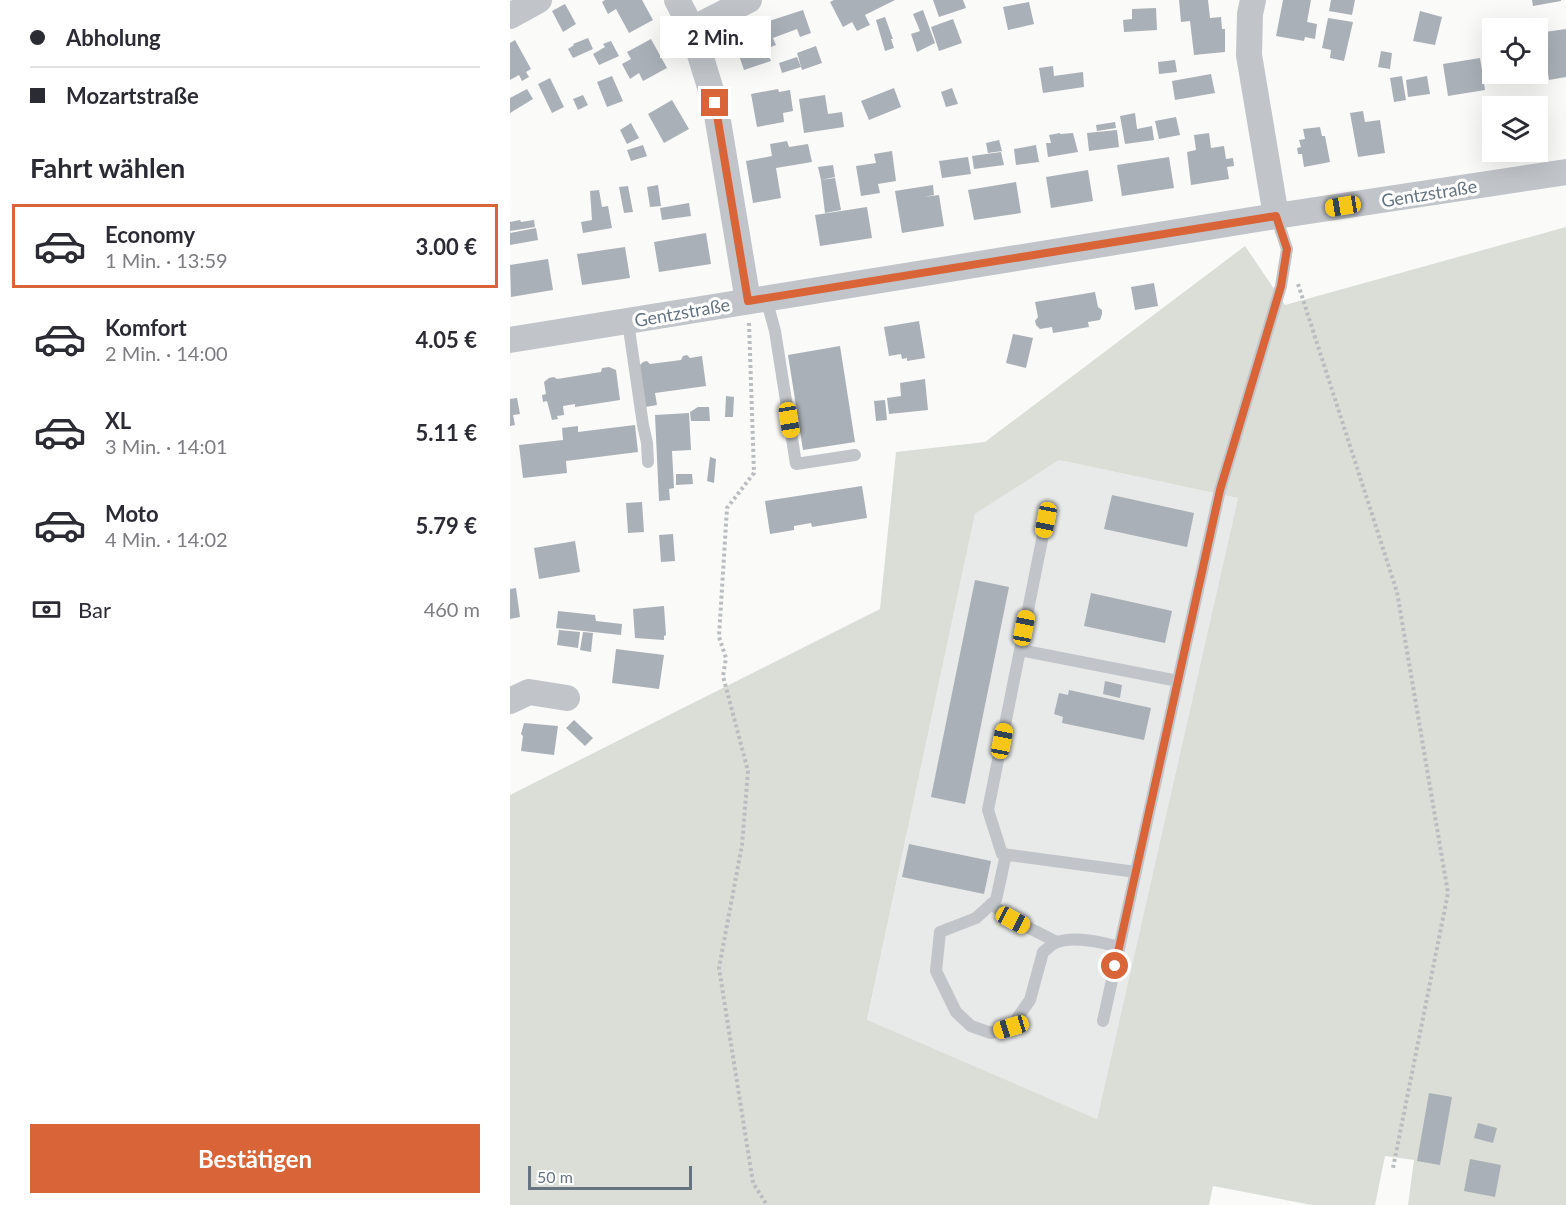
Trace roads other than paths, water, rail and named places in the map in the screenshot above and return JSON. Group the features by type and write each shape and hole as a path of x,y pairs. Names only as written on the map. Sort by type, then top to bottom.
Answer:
{"street":[{"path":"510,16 539,0"},
{"path":"677,0 693,29 715,103 757,299"},
{"path":"693,29 749,0"},
{"path":"1253,0 1248,55 1276,216"},
{"name":"Gentzstraße","path":"510,340 1276,216 1566,172"},
{"path":"510,701 530,692 567,698"}],"lane":[{"path":"1103,1021 1220,490 1281,286 1287,249 1276,216"},
{"path":"757,299 775,331 796,464 855,454"},
{"path":"628,322 648,462"},
{"path":"1046,520 988,810 1002,854 1136,872"},
{"path":"1020,650 1178,681"},
{"path":"1006,854 996,900 976,918 940,933 936,971 956,1012 971,1026 991,1033 1011,1027 1030,1000 1043,952 1057,942 1072,940 1106,943 1119,947"},
{"path":"991,904 1013,920 1057,942"}]}
